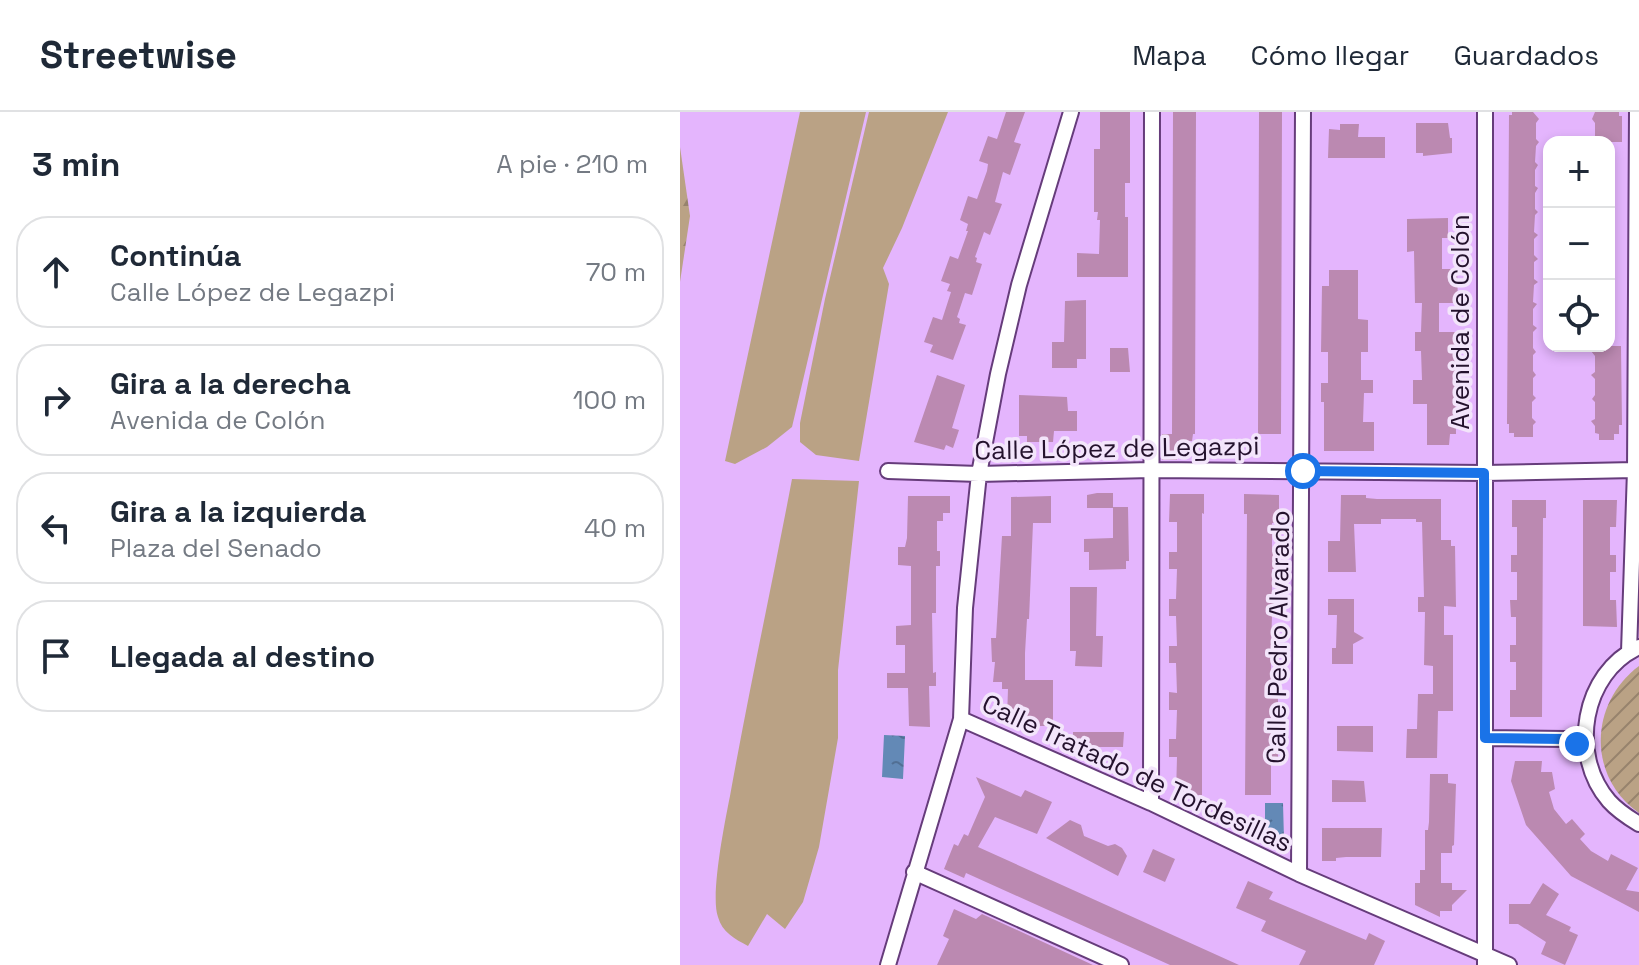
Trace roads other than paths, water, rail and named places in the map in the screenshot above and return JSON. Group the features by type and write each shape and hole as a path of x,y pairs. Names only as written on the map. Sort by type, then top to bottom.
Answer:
{"street":[{"name":"Calle Tratado de Tordesillas","path":"1071,112 1019,285 979,474 965,608 961,719 1151,803 1485,959 1509,965"},
{"path":"1151,803 1152,112"},
{"name":"Calle Pedro Alvarado","path":"1299,874 1303,112"},
{"name":"Avenida de Colón","path":"1485,112 1485,959"},
{"path":"1637,112 1634,649 1610,668 1596,689 1587,712 1586,748 1592,771 1609,801 1639,824"},
{"name":"Calle López de Legazpi","path":"888,471 979,474 1151,470 1484,473 1635,470"},
{"path":"888,965 961,719"},
{"path":"1565,739 1587,729"},
{"path":"1485,738 1565,739 1586,748"},
{"path":"914,872 1121,965"}],"water":[{"path":"884,735 905,736 903,779 882,777"},
{"path":"1265,803 1283,803 1284,839 1265,840"}]}
